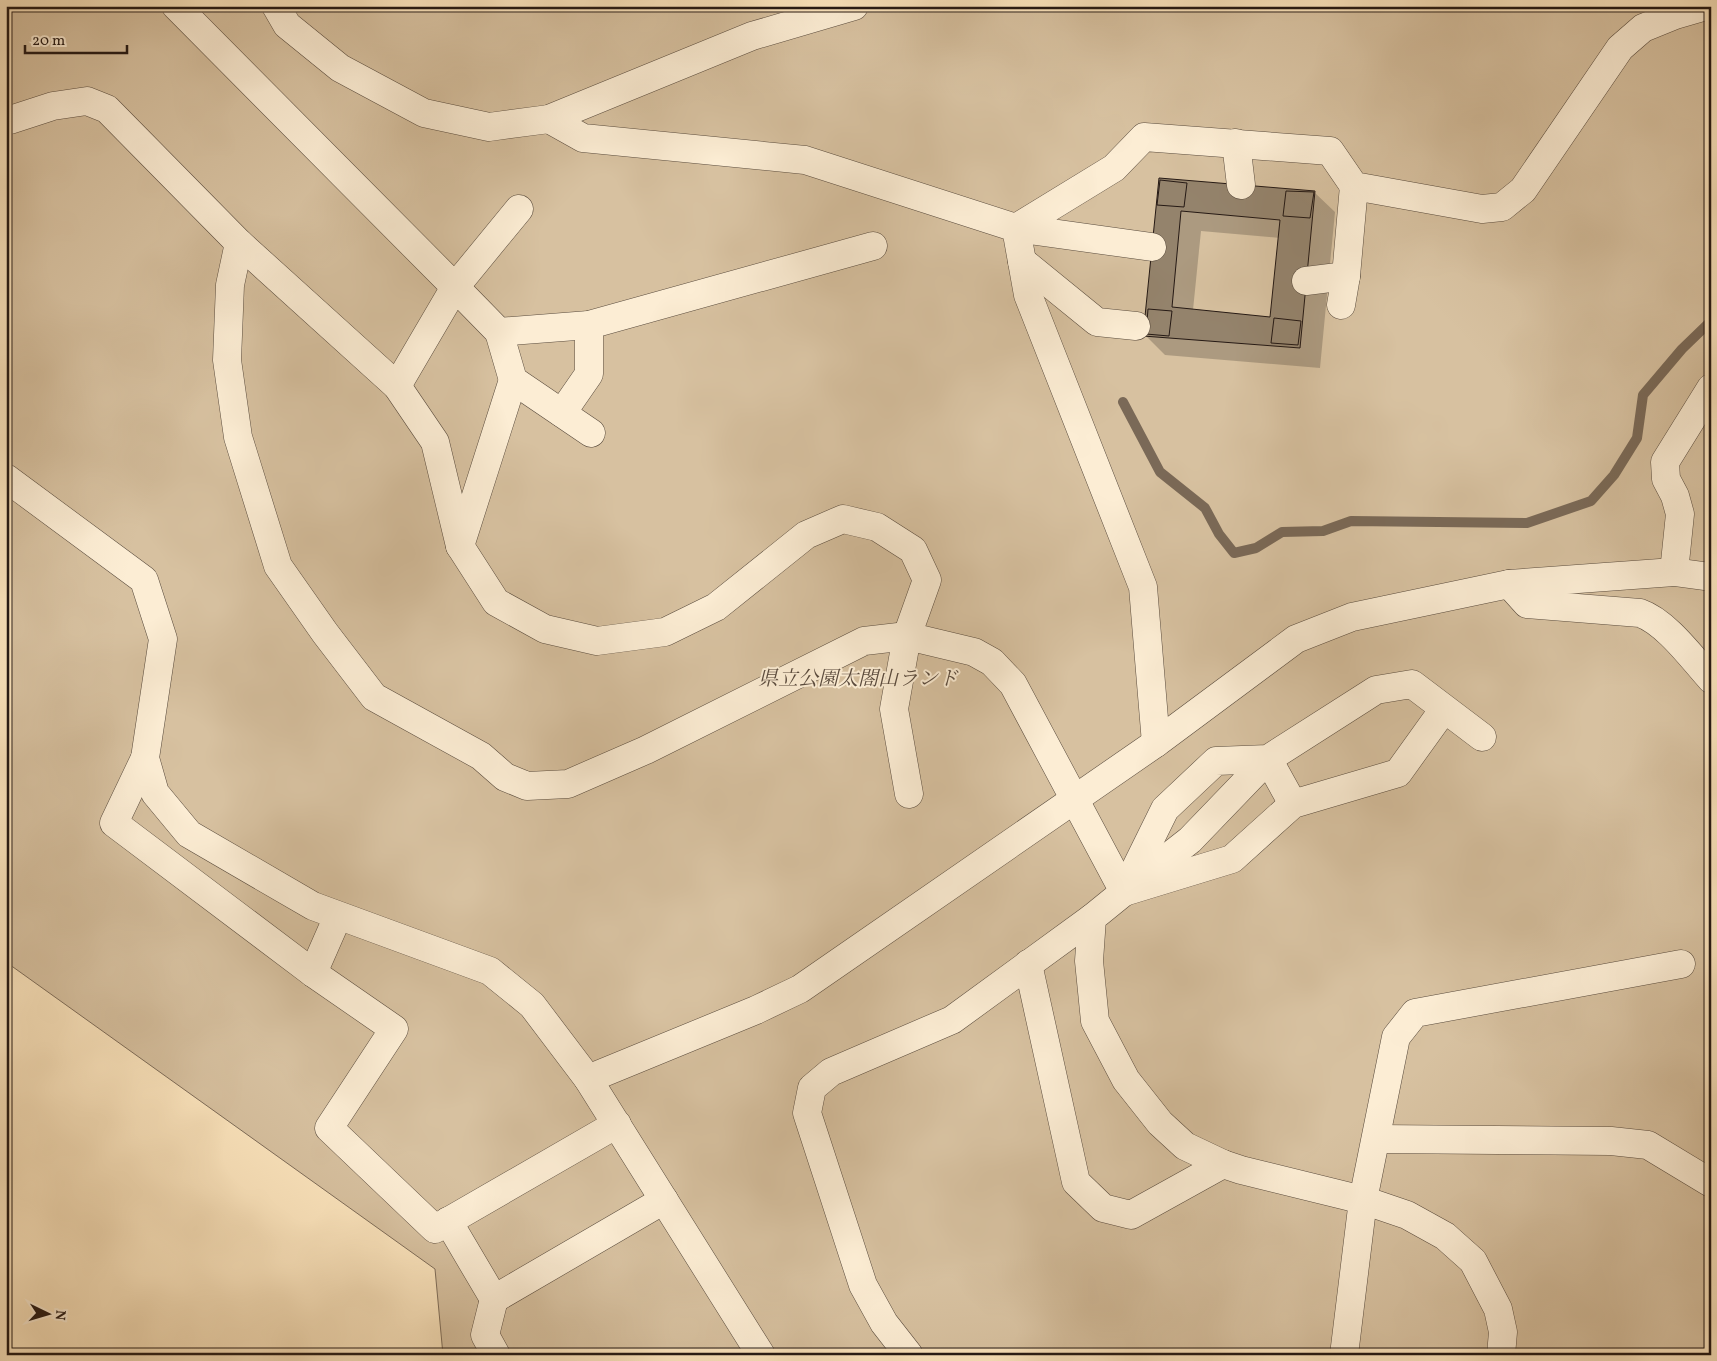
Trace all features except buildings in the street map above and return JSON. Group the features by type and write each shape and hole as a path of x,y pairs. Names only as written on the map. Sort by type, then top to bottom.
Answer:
{"street":[{"path":"176,6 499,332 513,380 460,546"},
{"path":"276,6 287,25 340,68 424,113 489,128 549,119 752,36 854,6"},
{"path":"1354,186 1482,209 1502,207 1523,190 1620,48 1643,28 1675,15 1706,6"},
{"path":"6,119 10,120 53,106 87,100 107,109 239,244 397,386 435,442 460,546 496,602 545,629 597,641 665,632 716,607 806,535 843,519 877,527 913,550 927,580 906,636 894,709 909,794"},
{"path":"549,119 583,138 805,160 1016,228 1152,247"},
{"path":"1016,228 1114,168 1144,137 1330,151 1354,186 1346,276 1341,305"},
{"path":"1236,143 1241,185"},
{"path":"397,386 455,287 519,209"},
{"path":"1016,228 1028,296 1143,587 1156,743"},
{"path":"239,244 230,284 228,360 238,437 278,566 325,633 374,697 481,756 505,777 528,786 568,784 646,750 864,641 906,636 974,652 992,662 1013,684 1124,892"},
{"path":"499,332 589,325 873,246"},
{"path":"1022,261 1097,322 1136,326"},
{"path":"1306,281 1346,276"},
{"path":"562,413 589,374 589,325"},
{"path":"513,380 592,433"},
{"path":"1674,572 1680,514 1675,496 1666,479 1666,462 1711,388"},
{"path":"6,478 144,580 163,639 145,758 114,823 312,973 394,1029 329,1128 435,1229 617,1124"},
{"path":"588,1078 756,1010 800,989 1156,743 1296,639 1352,617 1509,584 1674,572 1711,577"},
{"path":"1509,584 1527,604 1640,613 1649,616 1662,625 1711,679"},
{"path":"909,1355 884,1323 864,1285 807,1113 812,1088 831,1072 952,1020 1092,918 1190,840 1268,759 1376,690 1412,684 1482,737"},
{"path":"1124,892 1232,860 1293,804 1398,773 1444,709"},
{"path":"145,758 155,793 189,834 313,906 490,971 532,1005 588,1078 760,1355"},
{"path":"1124,892 1165,809 1216,761 1268,759"},
{"path":"1268,759 1293,804"},
{"path":"312,973 338,916"},
{"path":"1092,918 1089,961 1095,1021 1126,1080 1160,1123 1185,1146 1223,1164 1364,1200 1407,1216 1445,1236 1474,1261 1498,1309 1503,1332 1501,1355"},
{"path":"1028,964 1076,1182 1103,1208 1131,1215 1223,1164"},
{"path":"1344,1355 1364,1200 1396,1038 1415,1013 1681,964"},
{"path":"1376,1139 1611,1141 1648,1145 1711,1183"},
{"path":"494,1299 664,1200"},
{"path":"448,1221 494,1299 485,1335 496,1355"}],"green space":[{"name":"県立公園太閤山ランド","path":"6,6 1711,6 1711,1355 443,1355 435,1269 6,962"}],"waterway":[{"path":"1123,402 1160,472 1205,508 1219,534 1234,553 1256,548 1282,532 1323,531 1351,521 1527,523 1591,501 1614,475 1637,438 1643,395 1682,349 1711,321"}]}
